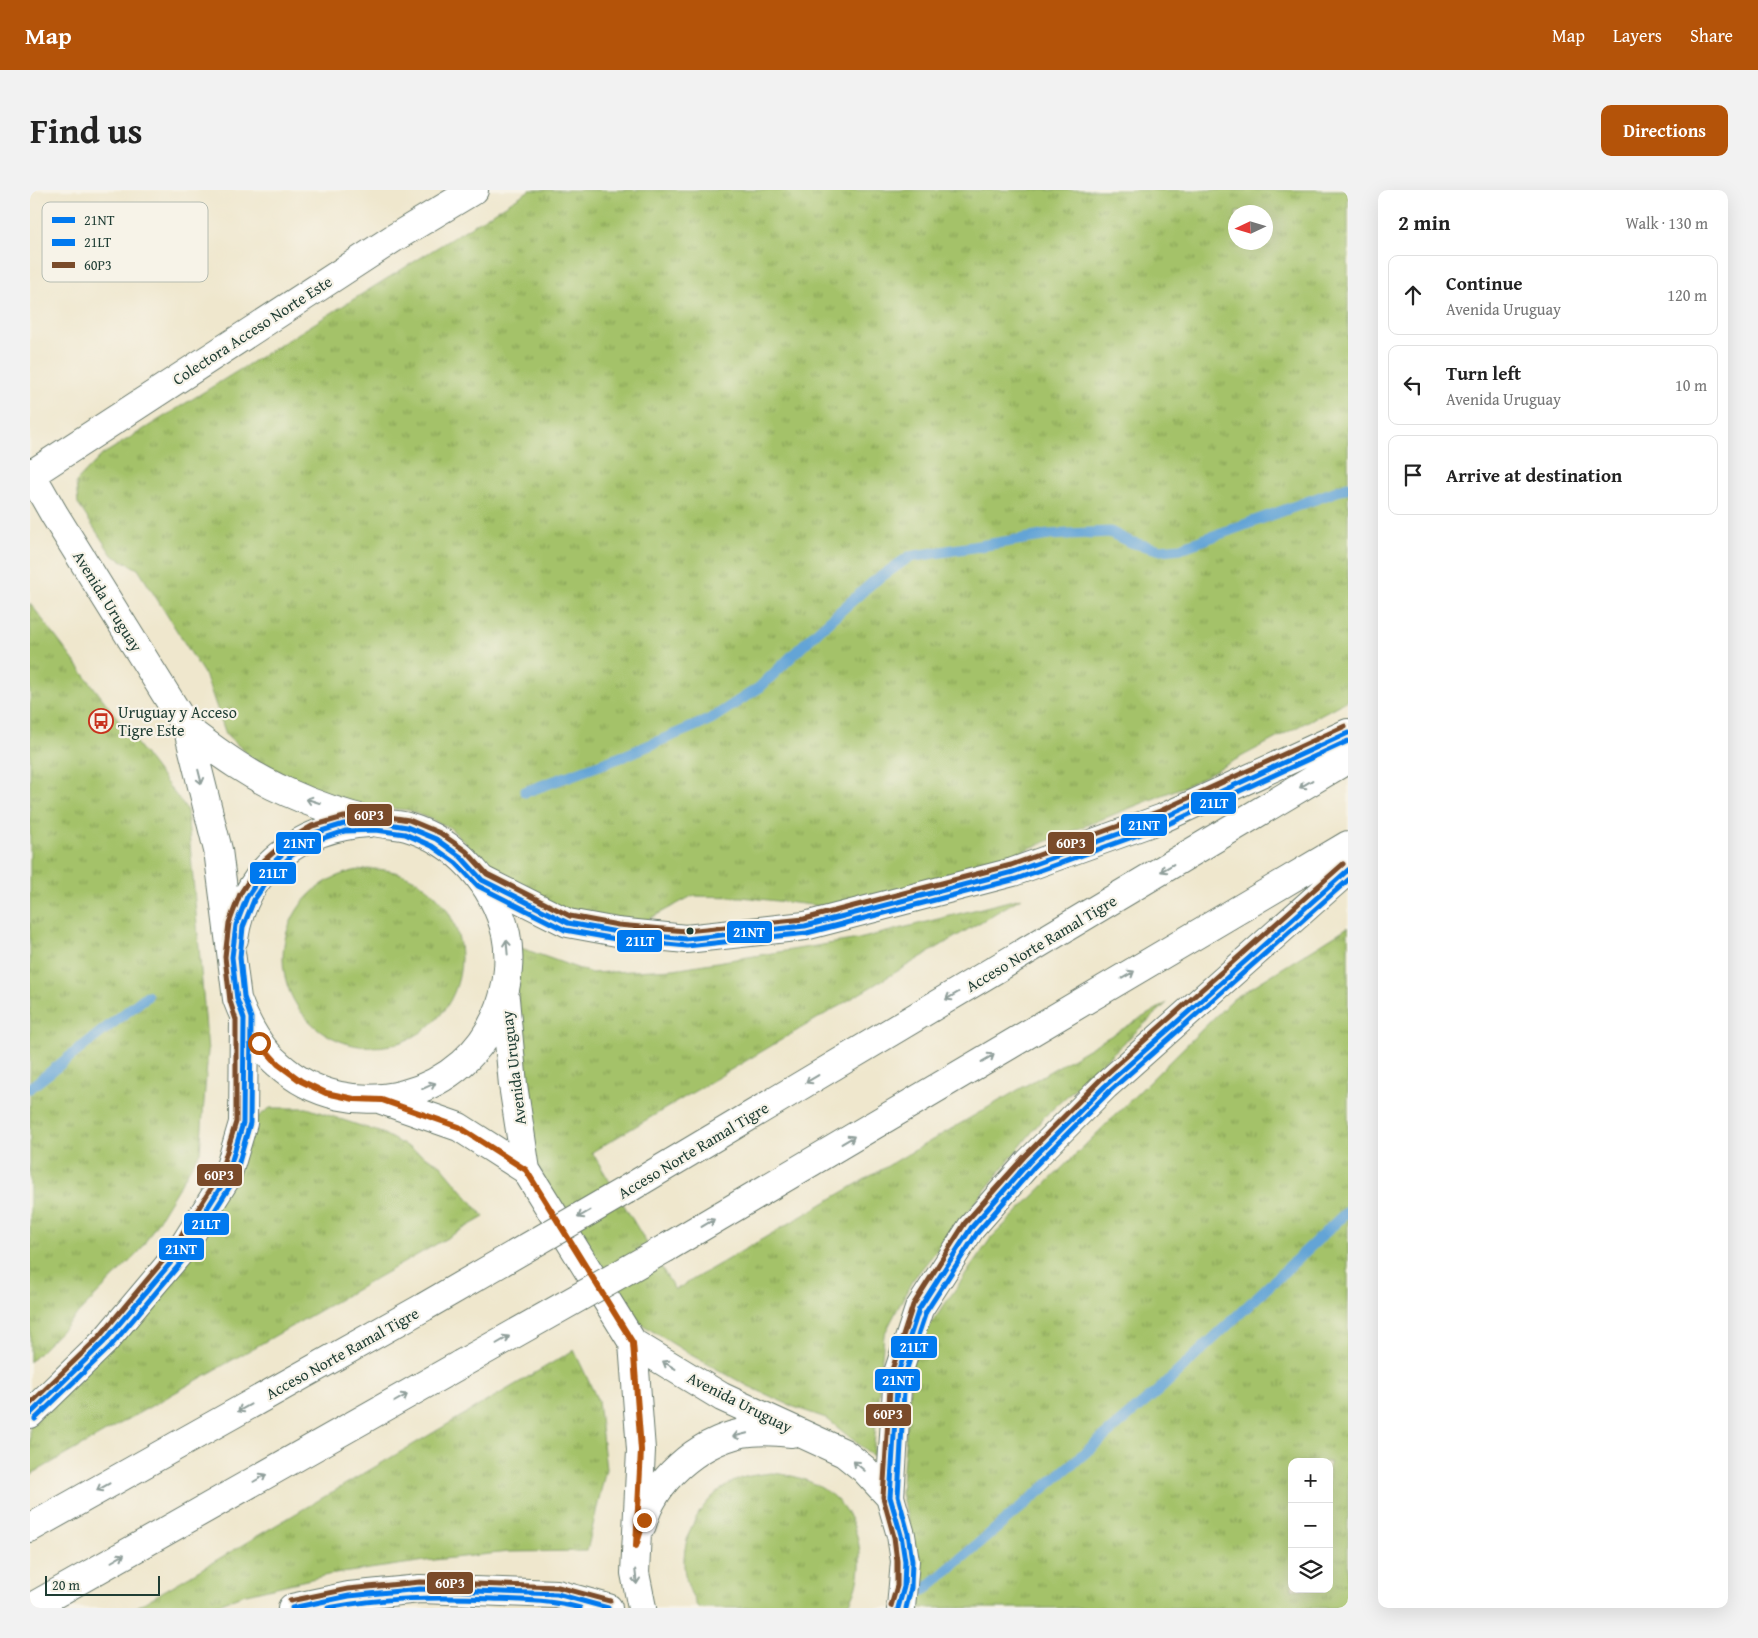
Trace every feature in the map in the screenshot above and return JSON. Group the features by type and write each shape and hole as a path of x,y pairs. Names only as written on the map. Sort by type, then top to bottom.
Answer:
{"main road":[{"name":"Colectora Acceso Norte Este","path":"31,473 394,238 474,190"},
{"name":"Avenida Uruguay","path":"31,473 54,514 188,730 218,850 236,999 244,1019 259,1043 278,1064 301,1081 326,1093 354,1099 382,1100 410,1094 436,1083 459,1067 479,1046 495,1022 504,995 509,965 506,935 497,906 482,880 461,857 436,839 407,827 376,822 290,794 244,771 188,730"},
{"path":"482,880 568,924 617,932 686,939 805,926 1013,872 1164,818 1348,733"},
{"name":"Acceso Norte Ramal Tigre","path":"30,1528 424,1307 626,1190 1348,759"},
{"name":"Avenida Uruguay","path":"232,957 236,926 247,896 265,870 282,854 315,833 344,824 376,822"},
{"path":"30,1608 666,1248 1348,845"},
{"path":"890,1498 898,1373 919,1309 971,1228 1029,1162 1105,1086 1348,870"},
{"name":"Avenida Uruguay","path":"504,995 513,1084 526,1170 633,1343 722,1397 844,1453 864,1469 890,1498 901,1535 905,1561 901,1601"},
{"path":"30,1414 104,1342 179,1253 227,1177 243,1123 244,1019"},
{"name":"Avenida Uruguay","path":"382,1100 459,1127 526,1170"},
{"name":"Avenida Uruguay","path":"633,1343 641,1450 635,1573 642,1608"},
{"name":"Avenida Uruguay","path":"636,1546 644,1520 655,1495 672,1473 692,1456 716,1442 742,1433 760,1431 797,1433 822,1442"},
{"path":"292,1608 349,1596 420,1589 556,1594 608,1608"}],"green space":[{"path":"530,190 1348,190 1348,700 1190,784 1010,856 838,908 742,897 692,896 647,920 612,924 547,904 494,871 449,827 408,810 353,805 273,778 226,734 206,677 138,569 112,555 78,504 76,482 102,455"},
{"path":"30,603 187,810 208,1051 200,1152 139,1252 30,1362"},
{"path":"363,869 381,869 398,872 414,879 429,889 441,901 451,916 458,932 461,958 460,975 455,992 441,1015 429,1027 414,1037 398,1044 381,1047 363,1047 346,1044 330,1037 315,1027 303,1015 293,1000 286,984 283,967 283,949 286,932 293,916 303,901 315,889 330,879 346,872"},
{"path":"1021,898 592,1152 675,1290 1167,1003 1044,1117 912,1281 884,1335 873,1456 826,1418 794,1407 748,1386 691,1355 638,1322 551,1194 537,1166 525,1100 517,990 521,948 591,973 674,969 859,939"},
{"path":"1348,927 1348,1608 917,1608 918,1558 901,1493 913,1350 991,1238 1233,999"},
{"path":"270,1108 307,1108 382,1133 441,1165 484,1217 30,1475 30,1426 99,1359 255,1119"},
{"path":"574,1350 598,1401 606,1469 587,1551 508,1552 425,1561 328,1575 242,1595 208,1608 135,1608"},
{"path":"772,1473 798,1478 817,1485 836,1499 847,1512 859,1543 860,1560 859,1577 847,1608 698,1608 688,1587 684,1570 685,1550 693,1523 710,1500 732,1482 745,1477"}],"waterway":[{"path":"525,792 624,756 711,719 760,687 818,631 872,583 909,557 1049,535 1110,532 1130,542 1161,550 1181,548 1348,487"},
{"path":"30,1088 147,996"},
{"path":"924,1590 1160,1389 1348,1211"}],"transit line":[{"name":"60P3","path":"30,1404 99,1337 173,1249 220,1174 236,1122 236,1020 230,1001 225,957 229,923 240,894 259,865 284,843 312,826 344,817 376,815 409,820 440,833 466,851 487,874 570,916 618,925 686,931 804,919 1011,865 1160,811 1345,726"},
{"name":"21NT","path":"30,1414 104,1342 179,1253 227,1177 243,1123 244,1019 237,999 232,957 236,925 247,897 265,870 288,849 315,833 344,824 376,822 407,827 436,839 461,857 482,880 568,923 617,932 686,939 805,926 1013,872 1163,818 1348,733"},
{"name":"21LT","path":"35,1419 110,1347 185,1258 234,1180 250,1123 251,1018 244,997 240,957 243,927 254,900 271,875 292,855 318,840 345,831 376,830 405,834 432,846 456,863 478,886 565,930 616,939 687,946 807,933 1016,879 1166,825 1348,741"},
{"name":"60P3","path":"891,1606 897,1586 897,1561 894,1537 883,1497 891,1373 913,1305 965,1223 1024,1157 1100,1080 1343,864"},
{"name":"21NT","path":"898,1608 904,1587 905,1561 901,1535 890,1497 898,1373 919,1309 971,1228 1029,1162 1105,1086 1348,870"},
{"name":"21LT","path":"906,1608 911,1588 912,1561 908,1533 898,1496 905,1374 926,1312 977,1233 1034,1167 1110,1091 1348,880"},
{"name":"60P3","path":"290,1601 348,1589 420,1582 558,1587 610,1601"},
{"name":"21NT","path":"292,1608 349,1596 420,1589 557,1594 608,1608"},
{"name":"21LT","path":"328,1608 390,1600 451,1598 536,1601 580,1608"}],"place":[{"name":"Uruguay y Acceso Tigre Este","path":"101,721"}],"route":[{"path":"259,1043 278,1064 301,1081 326,1093 354,1099 382,1100 459,1127 526,1170 633,1343 641,1450 636,1546 644,1520"}]}
